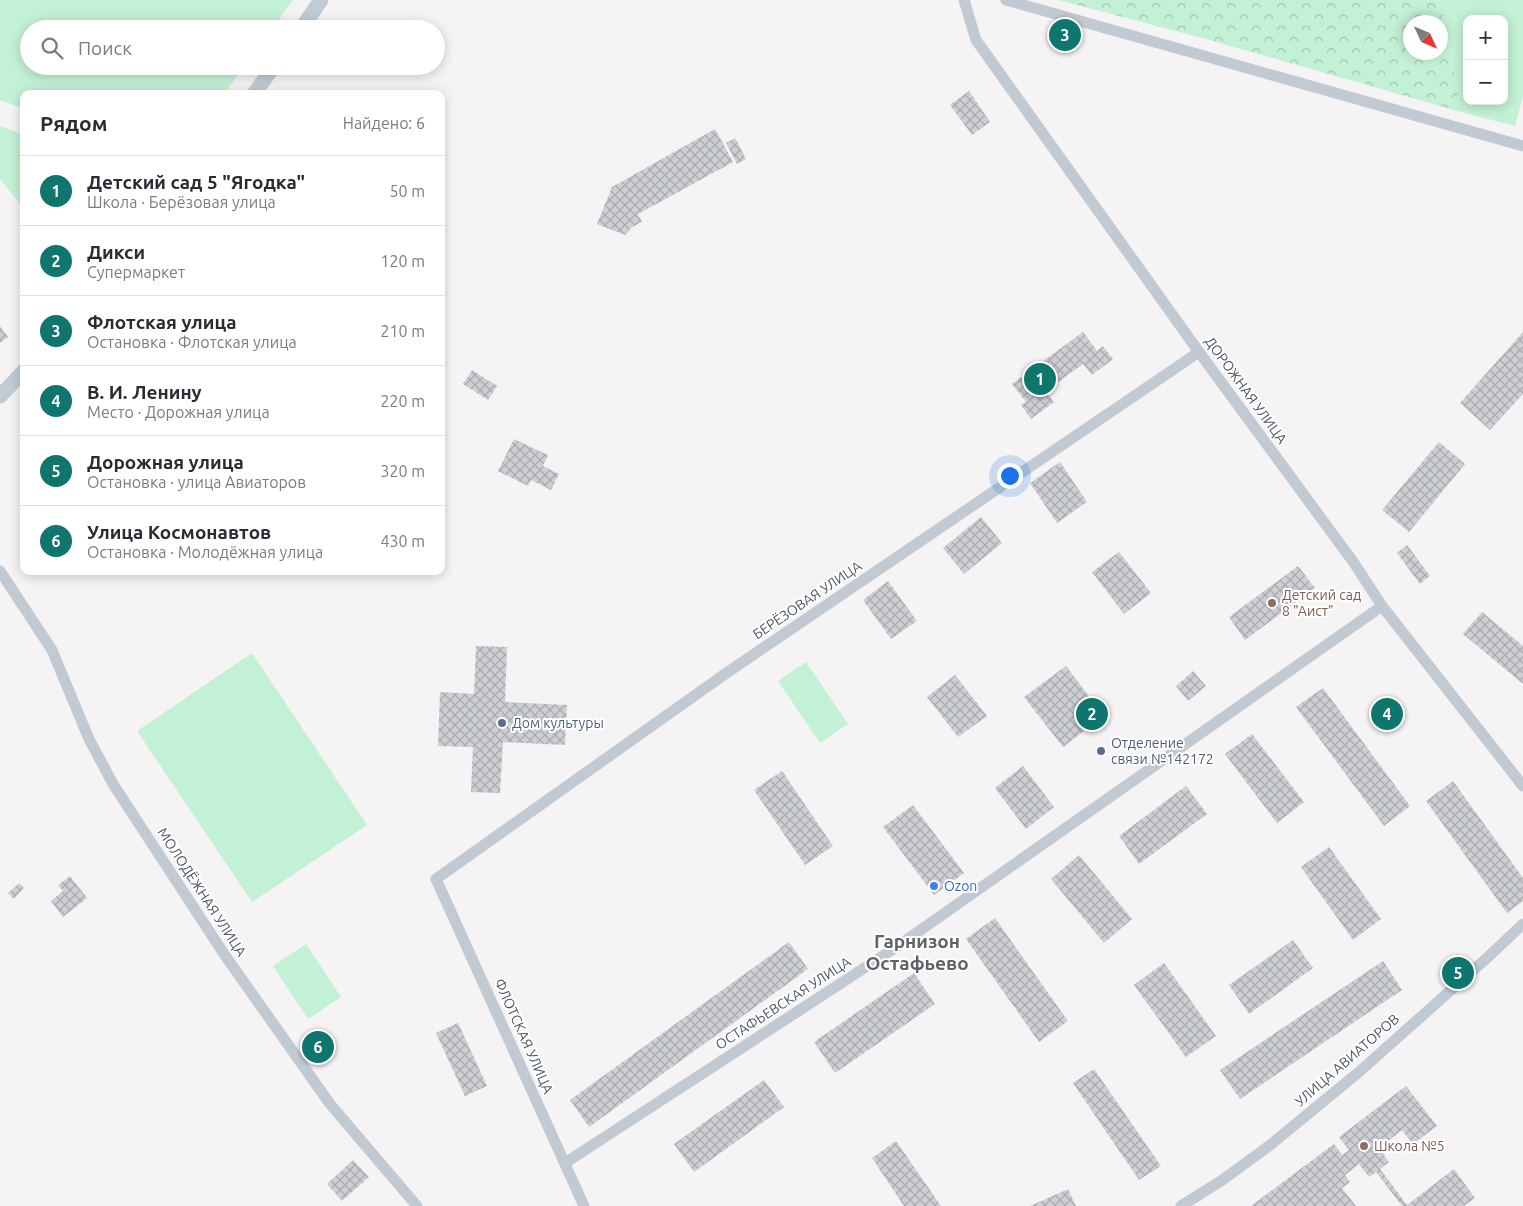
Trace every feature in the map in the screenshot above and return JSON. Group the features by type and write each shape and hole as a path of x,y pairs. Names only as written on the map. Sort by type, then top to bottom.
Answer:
{"street":[{"path":"307,20 321,0"},
{"name":"ДОРОЖНАЯ УЛИЦА","path":"964,0 976,40 1199,352 1354,563 1382,606 1523,786"},
{"path":"1006,0 1523,146"},
{"path":"257,90 268,75"},
{"name":"БЕРЁЗОВАЯ УЛИЦА","path":"436,879 725,674 1199,352"},
{"path":"0,396 20,375"},
{"name":"МОЛОДЁЖНАЯ УЛИЦА","path":"0,571 52,650 88,740 114,784 224,954 330,1104 417,1206"},
{"name":"ОСТАФЬЕВСКАЯ УЛИЦА","path":"565,1163 895,948 1382,606"},
{"name":"ФЛОТСКАЯ УЛИЦА","path":"436,879 584,1206"},
{"name":"УЛИЦА АВИАТОРОВ","path":"1181,1206 1221,1181 1269,1146 1359,1072 1523,924"}],"green space":[{"path":"0,0 293,0 279,20 20,20 20,75 238,75 227,90 20,90 20,108 0,100"},
{"path":"1058,0 1436,0 1443,15 1403,15 1403,60 1448,60 1448,40 1461,112 1206,39"},
{"path":"1436,0 1523,0 1523,96 1515,126 1461,112 1448,40 1448,15 1443,15"},
{"path":"0,126 20,134 20,204 0,179"},
{"path":"252,653 367,825 252,902 137,731"},
{"path":"806,662 848,724 820,743 778,681"},
{"path":"306,944 341,997 308,1019 273,966"}],"building":[{"path":"969,91 990,122 972,135 950,105"},
{"path":"715,129 733,162 638,214 642,222 632,227 625,235 597,224 612,187"},
{"path":"735,138 746,159 737,164 726,143"},
{"path":"0,326 8,337 0,343"},
{"path":"1083,332 1097,351 1103,346 1113,359 1092,375 1083,364 1046,391 1054,402 1031,419 1021,405 1026,402 1012,384"},
{"path":"1523,332 1523,394 1490,430 1460,403"},
{"path":"472,370 497,386 488,400 463,384"},
{"path":"514,439 548,455 543,466 559,474 551,490 531,480 528,486 498,471"},
{"path":"1439,442 1465,464 1409,532 1382,510"},
{"path":"1060,462 1087,502 1057,523 1030,483"},
{"path":"981,517 1002,543 964,574 943,548"},
{"path":"1407,545 1430,576 1420,584 1397,553"},
{"path":"1119,552 1151,593 1124,614 1092,572"},
{"name":"Детский сад 8 \"Аист\"","path":"1298,566 1315,588 1245,640 1229,617"},
{"path":"888,581 917,621 891,639 863,600"},
{"path":"1482,612 1523,646 1523,684 1463,634"},
{"name":"Дом культуры","path":"476,646 507,647 505,702 567,705 565,745 503,742 500,793 471,792 473,747 438,746 440,692 474,694"},
{"path":"1066,666 1104,716 1063,747 1024,697"},
{"path":"1193,671 1206,686 1188,701 1176,686"},
{"path":"955,675 987,716 958,737 927,697"},
{"path":"1323,688 1410,806 1384,826 1296,707"},
{"path":"1252,734 1304,802 1277,823 1225,754"},
{"path":"1023,766 1054,807 1026,829 995,788"},
{"path":"782,771 833,846 805,865 754,790"},
{"path":"1453,781 1523,878 1523,901 1507,913 1426,801"},
{"path":"1186,786 1207,814 1139,864 1119,836"},
{"path":"913,805 964,873 934,895 883,827"},
{"path":"1329,847 1381,919 1353,940 1301,867"},
{"path":"1079,855 1132,919 1104,943 1051,879"},
{"path":"70,876 87,898 63,917 51,901 63,891 58,885"},
{"path":"19,883 24,888 14,899 8,893"},
{"path":"995,918 1068,1021 1039,1042 966,939"},
{"path":"1293,940 1313,968 1249,1014 1229,985"},
{"path":"789,942 808,969 589,1127 570,1100"},
{"path":"1383,961 1402,990 1240,1099 1220,1070"},
{"path":"1164,963 1216,1036 1186,1057 1134,985"},
{"path":"914,973 935,1004 835,1073 814,1042"},
{"path":"458,1023 487,1086 465,1096 436,1033"},
{"path":"1094,1069 1161,1166 1139,1180 1073,1083"},
{"path":"764,1080 784,1107 694,1172 674,1144"},
{"name":"Школа №5","path":"1406,1086 1437,1126 1413,1144 1402,1130 1379,1148 1389,1162 1380,1169 1407,1205 1454,1169 1475,1198 1464,1206 1402,1206 1376,1172 1369,1177 1359,1164 1345,1175 1350,1182 1342,1188 1356,1206 1251,1206 1334,1144 1342,1155 1349,1150 1339,1137"},
{"path":"896,1141 941,1206 904,1206 872,1158"},
{"path":"353,1160 369,1177 342,1201 327,1184"},
{"path":"1068,1189 1076,1206 1030,1206"}],"place":[{"name":"Флотская улица","path":"1065,35"},
{"name":"Детский сад 5 \"Ягодка\"","path":"1040,379"},
{"name":"Детский сад 8 \"Аист\"","path":"1272,603"},
{"name":"Дикси","path":"1092,714"},
{"name":"В. И. Ленину","path":"1387,714"},
{"name":"Дом культуры","path":"502,723"},
{"name":"Отделение связи №142172","path":"1101,751"},
{"name":"Ozon","path":"934,886"},
{"name":"Дорожная улица","path":"1458,973"},
{"name":"Улица Космонавтов","path":"318,1047"},
{"name":"Школа №5","path":"1364,1146"}],"district":[{"name":"Гарнизон Остафьево","path":"917,952"}]}
